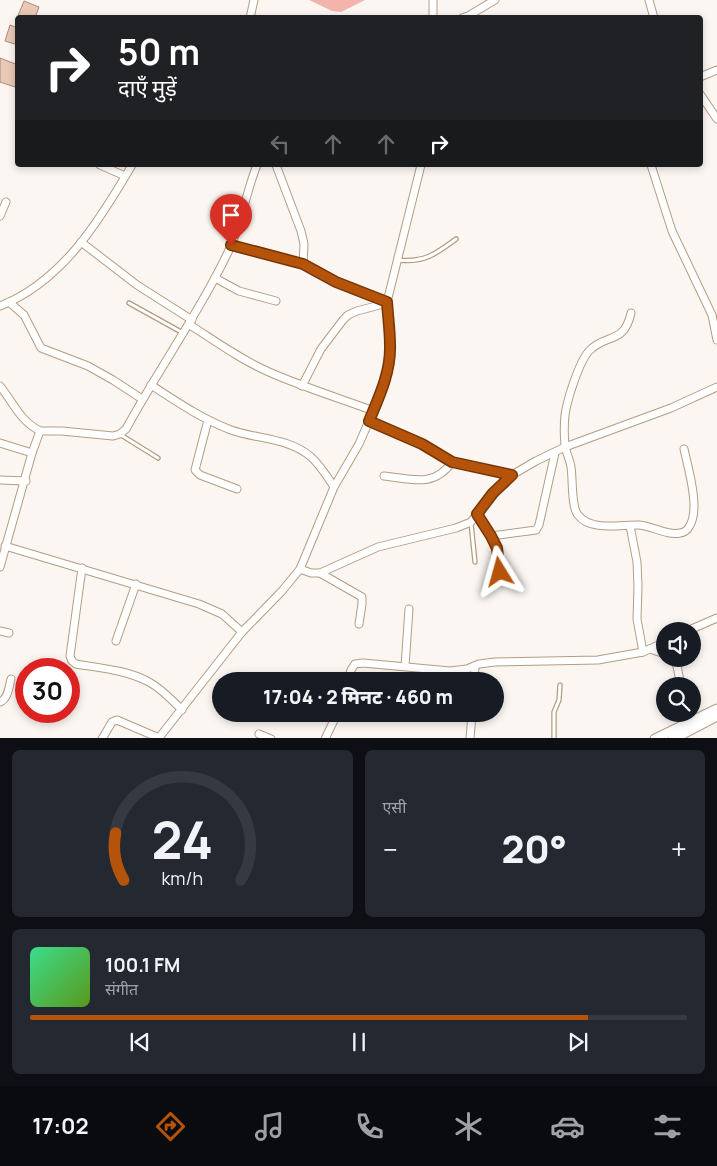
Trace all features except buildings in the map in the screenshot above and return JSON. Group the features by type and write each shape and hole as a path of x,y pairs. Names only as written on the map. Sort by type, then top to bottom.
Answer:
{"main road":[{"path":"701,716 717,709"},
{"path":"701,718 717,716"},
{"path":"655,738 688,722"},
{"path":"672,738 691,722"}],"street":[{"path":"251,15 254,0"},
{"path":"432,15 433,0"},
{"path":"470,15 495,0"},
{"path":"649,0 653,15"},
{"path":"703,76 717,70"},
{"path":"703,98 717,119"},
{"path":"105,167 126,176"},
{"path":"0,306 48,278 81,242 131,167"},
{"path":"0,386 21,417 31,427 40,431 62,431 112,436 120,434 126,429 142,399 184,334 215,278 231,245 256,167"},
{"path":"277,167 302,231 304,244 303,264"},
{"path":"102,738 112,722 117,720 159,738 242,632 282,591 300,569 334,487 359,444 382,389 388,366 390,346 387,303 421,167"},
{"path":"652,167 672,232 712,315 717,340"},
{"path":"0,216 6,202"},
{"path":"81,242 136,285 241,357 267,372 374,411"},
{"path":"231,245 303,264 336,282 387,303"},
{"path":"215,278 239,290 276,301"},
{"path":"9,302 24,315 41,348 88,366 142,399"},
{"path":"302,386 321,348 348,315 387,303"},
{"path":"631,313 629,324 623,332 596,345 585,356 565,414 565,447 571,465 575,508 578,515 596,525 650,526 671,533 682,533 689,527 693,515 694,501 684,449"},
{"path":"151,385 208,420 233,431 299,449 310,456 334,487"},
{"path":"320,574 378,547 456,528 471,522 493,493 512,475 536,461 565,447 671,408 717,387"},
{"path":"208,420 195,470 200,475 237,489"},
{"path":"369,421 422,444 452,462 512,475"},
{"path":"0,567 26,480 32,452 40,431"},
{"path":"0,444 32,452"},
{"path":"491,536 536,530 539,525 555,452"},
{"path":"384,476 429,480 445,472 452,462"},
{"path":"0,480 26,480"},
{"path":"477,514 497,548 500,572"},
{"path":"630,526 637,562 637,620 643,652"},
{"path":"6,546 199,604 222,614 242,632"},
{"path":"82,568 70,656 72,661 76,664 131,675 148,682 165,693 182,710"},
{"path":"300,569 320,574 362,597 359,624"},
{"path":"116,641 136,584"},
{"path":"405,666 409,609"},
{"path":"701,625 717,618"},
{"path":"0,632 9,633"},
{"path":"350,672 355,664 362,663 450,670 467,669 495,662 598,660 643,652 656,646"},
{"path":"650,649 656,651"},
{"path":"475,666 475,672"},
{"path":"0,702 6,697 11,679"},
{"path":"325,738 333,722"},
{"path":"470,738 471,722"},
{"path":"259,734 271,738"}],"lane":[{"path":"398,260 419,261 427,258 456,239"},
{"path":"129,303 184,334"},
{"path":"120,434 158,458"},
{"path":"471,522 475,562"},
{"path":"554,738 554,712 560,700 560,685"}],"shaded area":[{"path":"309,0 365,0 341,12 332,11"}],"route":[{"path":"231,245 303,264 336,282 387,302 390,346 388,366 382,389 369,421 402,434 452,462 512,475 493,493 477,514 497,548 500,572"}]}
